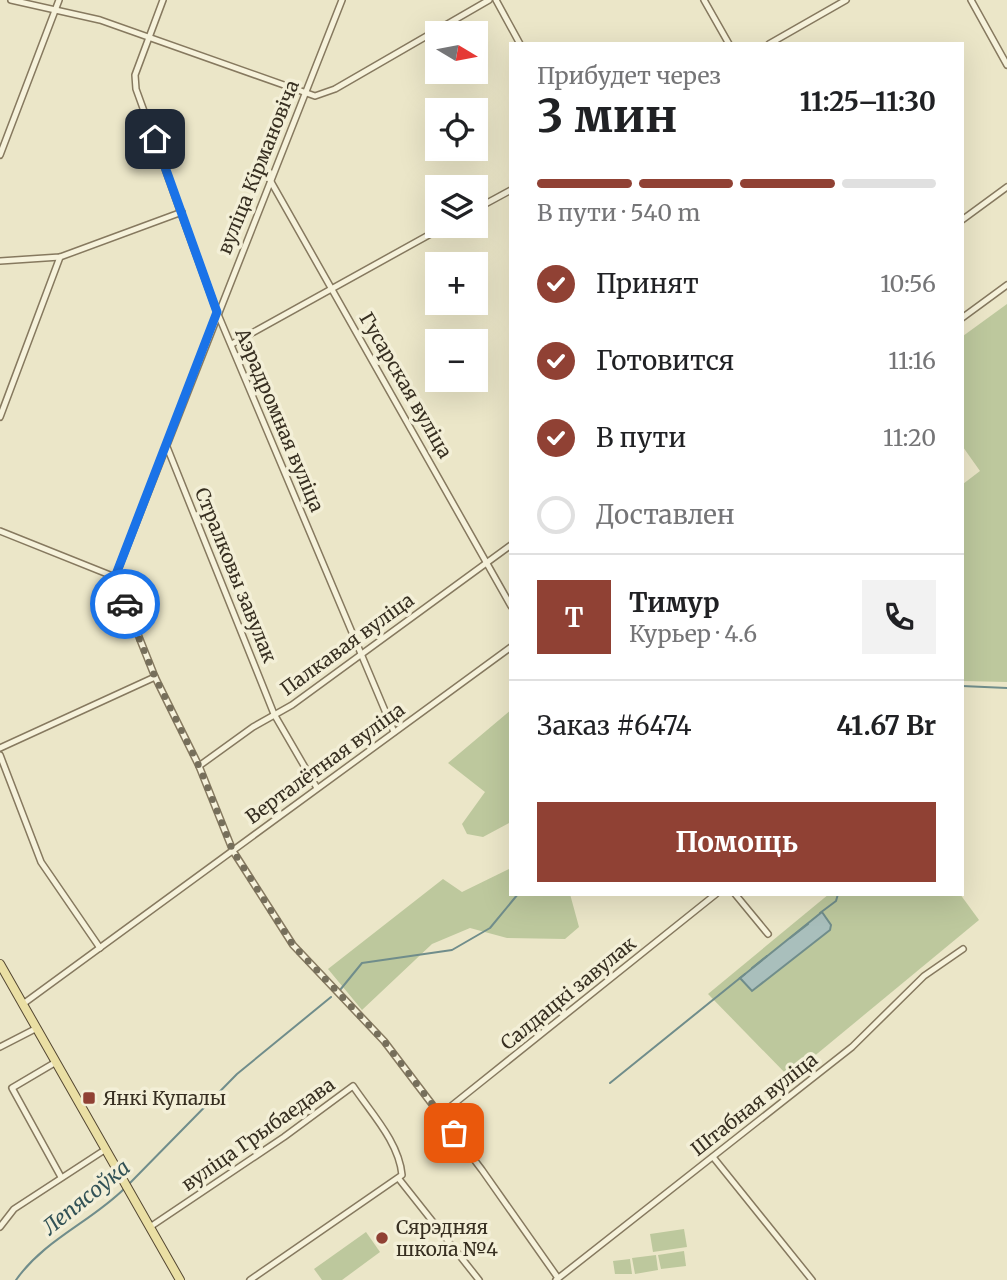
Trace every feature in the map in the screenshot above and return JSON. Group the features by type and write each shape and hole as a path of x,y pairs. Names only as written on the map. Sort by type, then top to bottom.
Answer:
{"main road":[{"path":"0,964 180,1280"}],"street":[{"path":"12,0 56,9 148,37 315,96 335,89 489,0"},
{"path":"0,155 59,0"},
{"name":"Аэрадромная вуліца","path":"163,0 148,37 135,82 217,312 394,732"},
{"name":"вуліца Кірмановіча","path":"115,577 342,0"},
{"path":"496,0 519,42"},
{"path":"704,0 728,42"},
{"path":"772,42 846,0"},
{"path":"971,0 1007,65"},
{"name":"Гусарская вуліца","path":"271,180 509,603"},
{"path":"964,219 1007,187"},
{"path":"488,202 509,191"},
{"path":"0,261 60,257 182,212"},
{"path":"232,344 425,237"},
{"path":"0,417 60,257"},
{"path":"964,317 1007,285"},
{"name":"Стралковы завулак","path":"167,447 274,714 317,788"},
{"path":"0,531 115,577 155,677 199,766 233,851"},
{"name":"Палкавая вуліца","path":"199,766 274,714 292,705 509,546"},
{"name":"Верталётная вуліца","path":"23,1004 509,648"},
{"path":"0,748 155,677"},
{"path":"0,755 41,862 100,948"},
{"name":"Штабная вуліца","path":"233,851 293,945 384,1041 482,1170 557,1279 852,1046 924,976 963,949"},
{"name":"Салдацкі завулак","path":"440,1115 714,896"},
{"path":"737,896 768,934"},
{"path":"0,1046 37,1028"},
{"path":"56,1062 12,1088 61,1177"},
{"name":"вуліца Грыбаедава","path":"149,1227 353,1087 401,1160 402,1175 399,1180"},
{"path":"0,1227 14,1209 106,1149"},
{"path":"713,1157 812,1280"},
{"path":"250,1280 399,1180 479,1280"}],"green space":[{"path":"1007,304 1007,682 964,681 964,483 980,471 964,448 964,335"},
{"path":"509,712 509,823 483,837 467,834 462,824 485,792 448,763"},
{"path":"509,869 509,896 571,896 579,927 565,939 507,938 470,928 432,944 362,1010 328,969 443,879 462,892"},
{"path":"827,896 961,896 979,920 789,1077 708,994"},
{"path":"684,1229 687,1247 653,1252 650,1234"},
{"path":"366,1232 380,1252 342,1280 322,1280 314,1269"},
{"path":"684,1251 686,1266 661,1269 658,1255"},
{"path":"656,1255 658,1270 635,1274 632,1258"},
{"path":"630,1259 632,1274 615,1274 613,1261"}],"water":[{"path":"822,912 831,925 830,930 752,991 740,978"}],"waterway":[{"name":"Лепясоўка","path":"964,686 1007,688"},
{"name":"Лепясоўка","path":"340,990 362,963 452,950 490,928 516,896"},
{"path":"820,913 836,901 837,896"},
{"path":"790,938 808,924"},
{"path":"752,968 767,956"},
{"path":"610,1083 745,974"},
{"name":"Лепясоўка","path":"129,1184 237,1074 331,997"},
{"name":"Лепясоўка","path":"16,1280 40,1253 125,1188"}],"way so far":[{"path":"125,604 155,677 199,766 233,851 293,945 384,1041 454,1133"}],"place":[{"name":"Янкі Купалы","path":"89,1098"},
{"name":"Сярэдняя школа №4","path":"382,1238"}],"route":[{"path":"125,604 115,577 172,436 217,312 155,139"}]}
